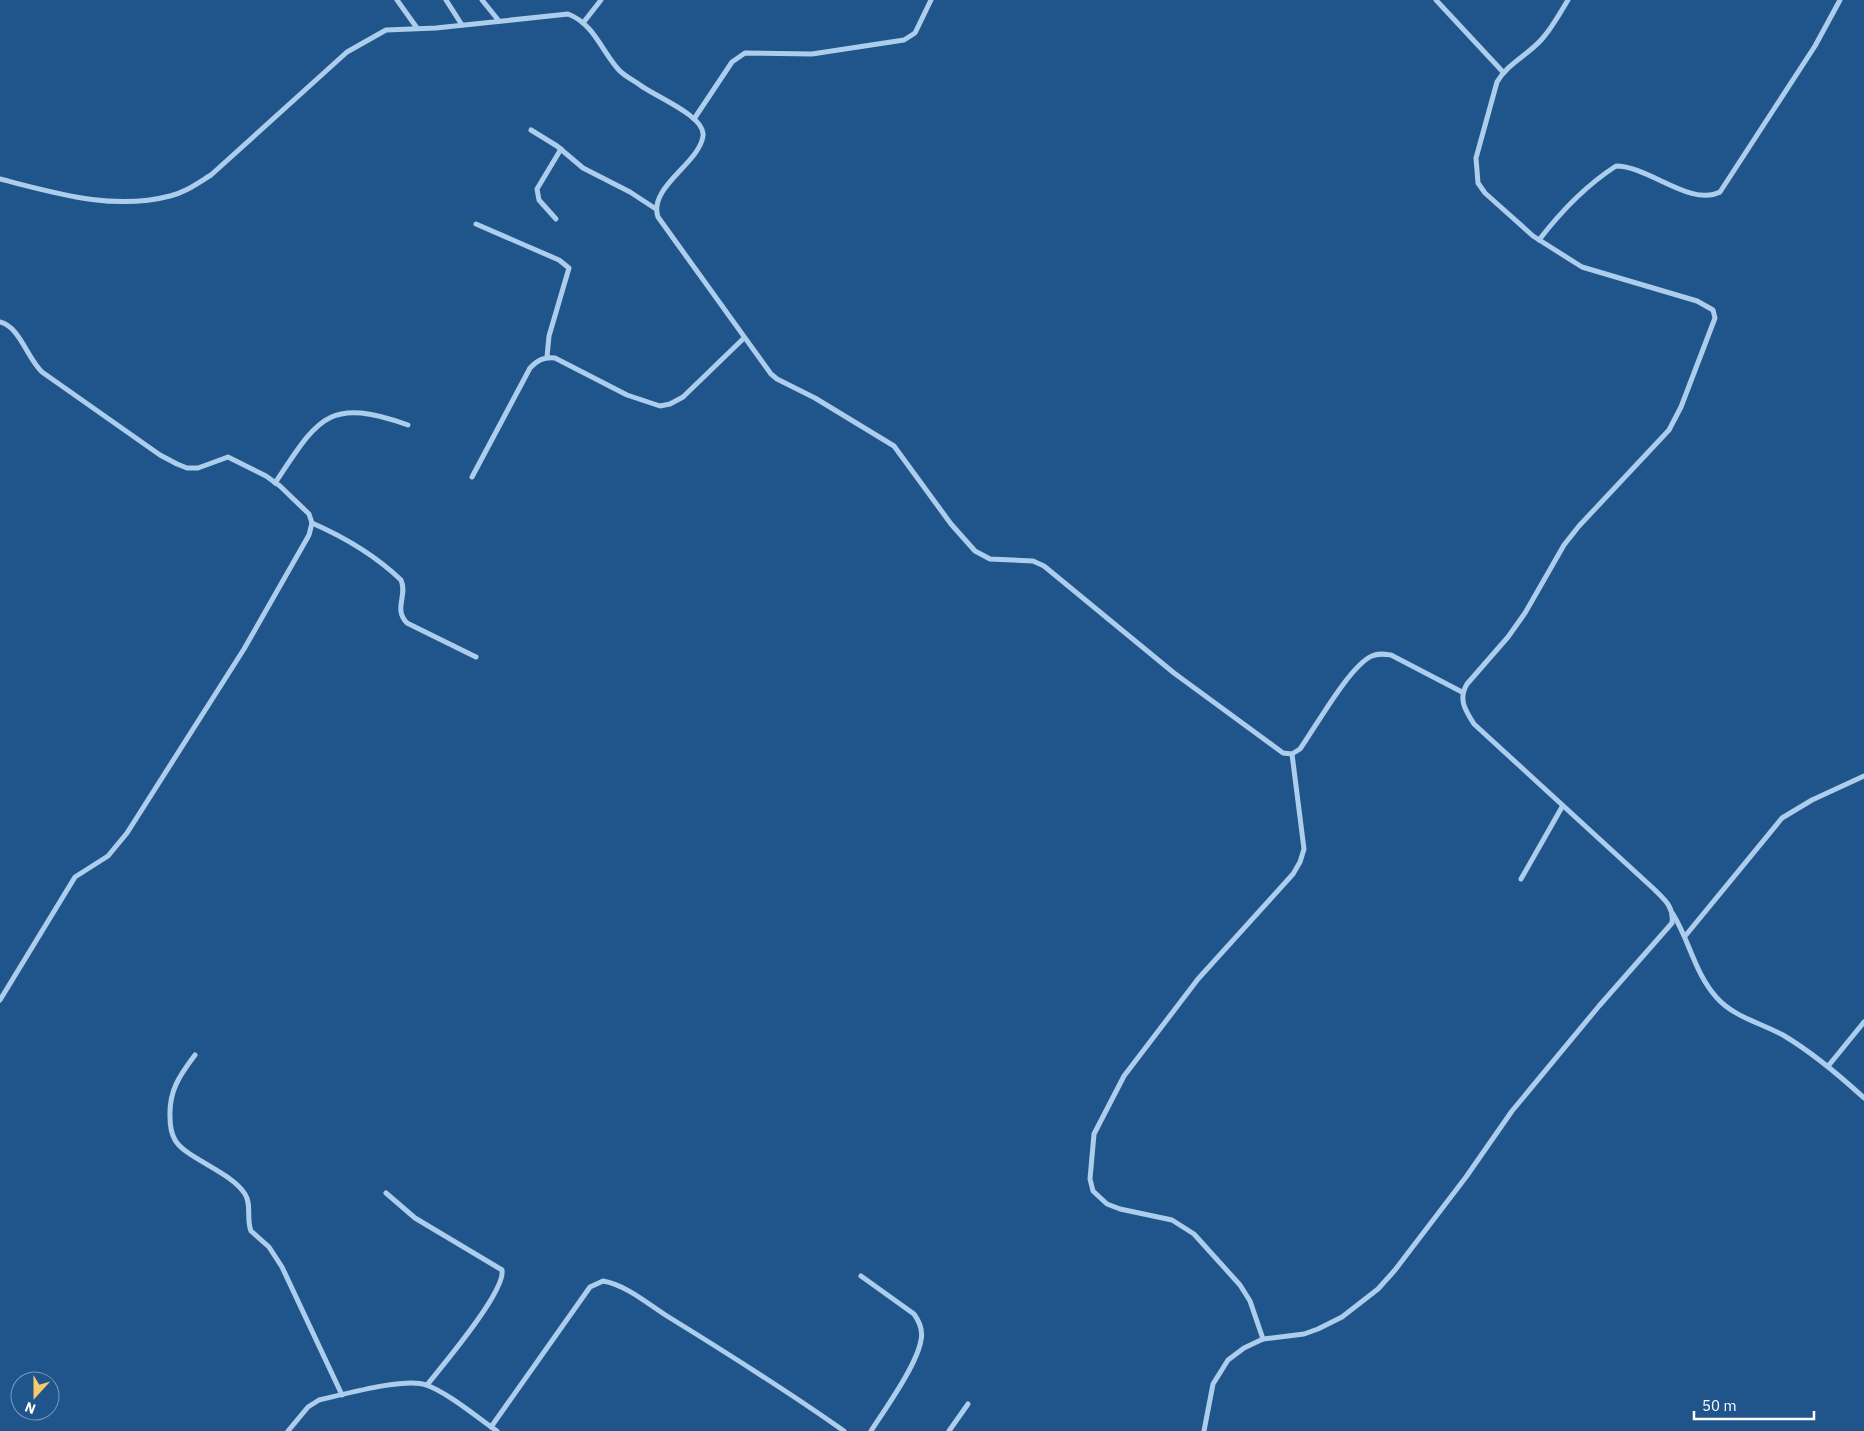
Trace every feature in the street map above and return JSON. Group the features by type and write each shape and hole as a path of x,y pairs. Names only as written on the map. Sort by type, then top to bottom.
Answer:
{"street":[{"path":"397,0 418,28"},
{"path":"446,0 462,25"},
{"path":"482,0 499,21"},
{"path":"583,23 601,0"},
{"path":"694,119 732,62 745,52 812,54 904,40 915,34 931,0"},
{"path":"1436,0 1503,72"},
{"path":"1568,0 1542,38 1521,59 1503,72 1497,82 1476,158 1478,183 1485,193 1539,240 1588,270 1707,304 1713,310 1715,318 1681,408 1669,430 1579,526 1564,545 1525,612 1462,692 1462,700 1474,724 1562,807 1638,873 1670,906 1686,935 1700,976 1719,1000 1741,1015 1782,1035 1829,1066 1864,1098"},
{"path":"1539,240 1585,187 1616,166 1636,169 1697,195 1713,195 1720,192 1815,46 1840,0"},
{"path":"0,179 78,198 108,202 145,201 171,196 188,190 211,174 354,48 386,30 462,25 568,14 583,23 622,73 694,119 703,131 703,138 662,194 656,209 658,217 744,338 776,379 815,398 894,446 951,524 975,551 990,559 1033,561 1044,566 1174,673 1275,749 1292,754 1300,749 1353,672 1371,656 1391,655 1462,692"},
{"path":"531,130 561,150 583,168 630,192 656,209"},
{"path":"556,219 539,200 537,189 561,150"},
{"path":"476,224 560,260 569,268 549,336 547,357"},
{"path":"0,322 14,332 33,364 42,372 160,455 188,468 198,468 223,458 234,458 275,483 309,514 312,523 309,535 244,649 127,833 108,856 74,877 0,1000"},
{"path":"472,477 530,368 538,360 547,357 567,363 633,398 660,406 670,404 683,397 744,338"},
{"path":"275,483 314,428 335,415 365,412 408,425"},
{"path":"312,523 337,534 402,580 404,585 400,612 407,623 476,657"},
{"path":"1263,1339 1250,1301 1240,1285 1194,1234 1172,1220 1120,1210 1107,1204 1094,1191 1090,1179 1094,1134 1124,1076 1198,979 1276,894 1300,862 1304,849 1292,754"},
{"path":"1686,935 1782,818 1812,800 1864,776"},
{"path":"1521,879 1562,807"},
{"path":"1204,1431 1208,1403 1220,1371 1228,1360 1263,1339 1304,1334 1318,1330 1342,1317 1378,1289 1395,1270 1466,1177 1512,1111 1599,1006 1664,934 1672,923 1673,914"},
{"path":"1829,1066 1864,1022"},
{"path":"195,1055 180,1075 171,1093 170,1127 174,1139 178,1145 211,1165 244,1192 249,1206 249,1226 251,1231 269,1247 282,1267 342,1395"},
{"path":"386,1193 415,1218 502,1270 501,1282 488,1304 468,1333 426,1385"},
{"path":"860,1276 914,1314 918,1319 922,1338 909,1368 871,1431"},
{"path":"491,1427 590,1287 603,1280 622,1288 776,1384 844,1431"},
{"path":"288,1431 308,1407 319,1400 395,1384 417,1382 426,1385 498,1431"},
{"path":"949,1431 968,1404"}]}
